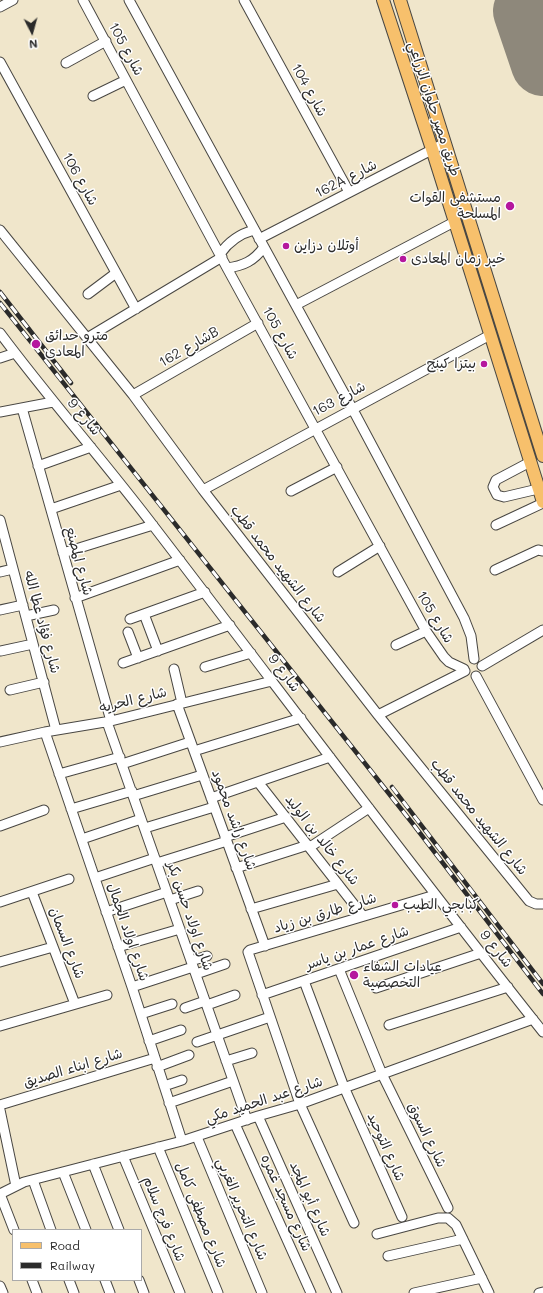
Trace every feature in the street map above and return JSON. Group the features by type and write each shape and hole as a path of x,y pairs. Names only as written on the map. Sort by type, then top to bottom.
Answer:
{"main road":[{"name":"طريق مصر حلوان الزراعي","path":"383,0 432,150 530,462 541,488 543,502"},
{"name":"طريق مصر حلوان الزراعي","path":"400,0 543,455"},
{"path":"530,462 543,455"}],"street":[{"path":"0,7 13,0"},
{"name":"شارع 105","path":"84,0 227,268 426,631 444,657 449,662 464,670"},
{"name":"شارع 105","path":"129,0 352,408 464,618 472,636 474,659"},
{"name":"شارع 104","path":"244,0 349,192"},
{"path":"66,63 106,41"},
{"name":"شارع 106","path":"0,62 136,309"},
{"path":"93,96 126,80"},
{"name":"162A شارع","path":"227,268 236,267 252,260 261,243 349,192 445,143"},
{"path":"296,305 454,222"},
{"name":"شارع الشهيد محمد قطب","path":"0,230 133,395 202,490 378,715 529,901 536,904 543,904"},
{"path":"87,338 221,255 224,246 238,236 254,230"},
{"path":"88,294 116,273"},
{"name":"شارع 162B","path":"133,395 258,324"},
{"name":"شارع 9","path":"0,333 53,402 122,485 435,895 543,1032"},
{"name":"شارع 163","path":"202,490 490,335"},
{"path":"0,358 15,353"},
{"path":"0,412 53,402"},
{"name":"شارع المصنع","path":"22,408 109,721"},
{"path":"38,466 91,447"},
{"path":"530,462 496,480 493,487 497,495 504,497 541,488"},
{"path":"291,491 337,467"},
{"path":"51,509 122,485"},
{"path":"496,525 543,502"},
{"name":"شارع فؤاد عطا الله","path":"0,520 2,533 23,605 56,730"},
{"path":"63,553 153,525"},
{"path":"338,572 380,546"},
{"path":"495,570 538,550 543,551"},
{"path":"75,598 180,560"},
{"path":"0,572 13,569"},
{"path":"130,619 204,592"},
{"path":"0,610 23,605"},
{"path":"26,616 54,610"},
{"path":"144,614 158,651"},
{"path":"123,663 230,625"},
{"path":"482,666 543,630"},
{"path":"396,645 426,631"},
{"path":"128,632 138,658"},
{"path":"1,651 33,644"},
{"path":"206,668 251,653"},
{"path":"378,715 464,670 467,661 474,659 480,662 482,666 481,672 476,676 468,675 464,670"},
{"name":"شارع راشد محمود","path":"174,669 179,703 190,742 265,946"},
{"path":"476,676 543,800"},
{"name":"شارع الحريه","path":"0,741 109,721 272,681"},
{"path":"10,690 44,682"},
{"path":"194,751 301,718"},
{"name":"شارع اولاد حسن بكر","path":"109,721 132,793 247,1120"},
{"name":"شارع اولاد الجمال","path":"45,732 132,986 182,1141"},
{"path":"59,774 190,742"},
{"path":"211,798 330,757"},
{"path":"72,809 202,775"},
{"name":"شارع خالد بن الوليد","path":"258,782 364,916"},
{"path":"145,828 214,807"},
{"path":"236,868 309,846 369,808"},
{"path":"0,826 44,810"},
{"path":"95,878 226,839 286,817"},
{"path":"82,839 141,819"},
{"path":"0,902 68,879"},
{"path":"251,909 338,884"},
{"path":"106,912 168,896 198,891"},
{"name":"شارع السمان","path":"32,892 75,1004"},
{"name":"شارع طارق بن زياد","path":"262,995 248,954 249,951 435,895"},
{"name":"شارع عمار بن ياسر","path":"262,995 461,927"},
{"path":"118,947 180,929"},
{"path":"0,962 53,947"},
{"path":"376,988 481,953"},
{"path":"193,967 207,956"},
{"path":"132,986 193,967 225,964"},
{"name":"شارع السوق","path":"339,969 382,1074 448,1208"},
{"name":"شارع التوحيد","path":"304,981 344,1087 402,1217"},
{"path":"389,1025 508,987"},
{"path":"0,1026 107,995"},
{"path":"185,1008 235,995"},
{"path":"262,995 300,1104 354,1223"},
{"path":"141,1014 172,1004"},
{"path":"197,1042 270,1017"},
{"name":"شارع عبد الحميد مكي","path":"0,1194 33,1180 197,1137 258,1116 300,1104 533,1019"},
{"path":"149,1041 181,1030"},
{"path":"226,1061 252,1053"},
{"name":"شارع ابناء الصديق","path":"0,1105 156,1062 189,1055"},
{"path":"164,1086 182,1080"},
{"path":"169,1103 233,1081"},
{"path":"0,1110 16,1186"},
{"name":"شارع أبو المجد","path":"258,1116 337,1293"},
{"name":"شارع مسجد غمره","path":"235,1124 311,1293"},
{"name":"شارع التحرير الغربي","path":"197,1137 262,1293"},
{"name":"شارع مصطفى كامل","path":"158,1147 218,1293"},
{"name":"شارع فرج سلام","path":"123,1156 180,1293"},
{"path":"93,1164 119,1229"},
{"path":"63,1172 86,1229"},
{"path":"33,1180 51,1229"},
{"path":"0,1194 14,1229"},
{"path":"377,1234 443,1217 448,1218 456,1225 489,1293"},
{"path":"388,1256 462,1239"},
{"path":"414,1293 482,1278"},
{"path":"32,1281 37,1293"},
{"path":"69,1281 74,1293"},
{"path":"105,1281 110,1293"},
{"path":"139,1281 144,1293"},
{"path":"0,1286 3,1293"},
{"path":"539,1293 543,1292"}],"runway":[{"path":"543,5 525,11 543,64"}],"railway":[{"path":"0,292 71,383"},
{"path":"0,303 413,824 543,994"},
{"path":"392,787 543,984"}],"place":[{"name":"مستشفى القوات المسلحة","path":"510,206"},
{"name":"أوتلان دزاين","path":"286,246"},
{"name":"خير زمان المعادى","path":"403,259"},
{"name":"مترو حدائق المعادى","path":"36,344"},
{"name":"بيتزا كينج","path":"484,364"},
{"name":"كبابجي الطيب","path":"395,905"},
{"name":"عيادات الشفاء التخصصية","path":"354,975"}]}
